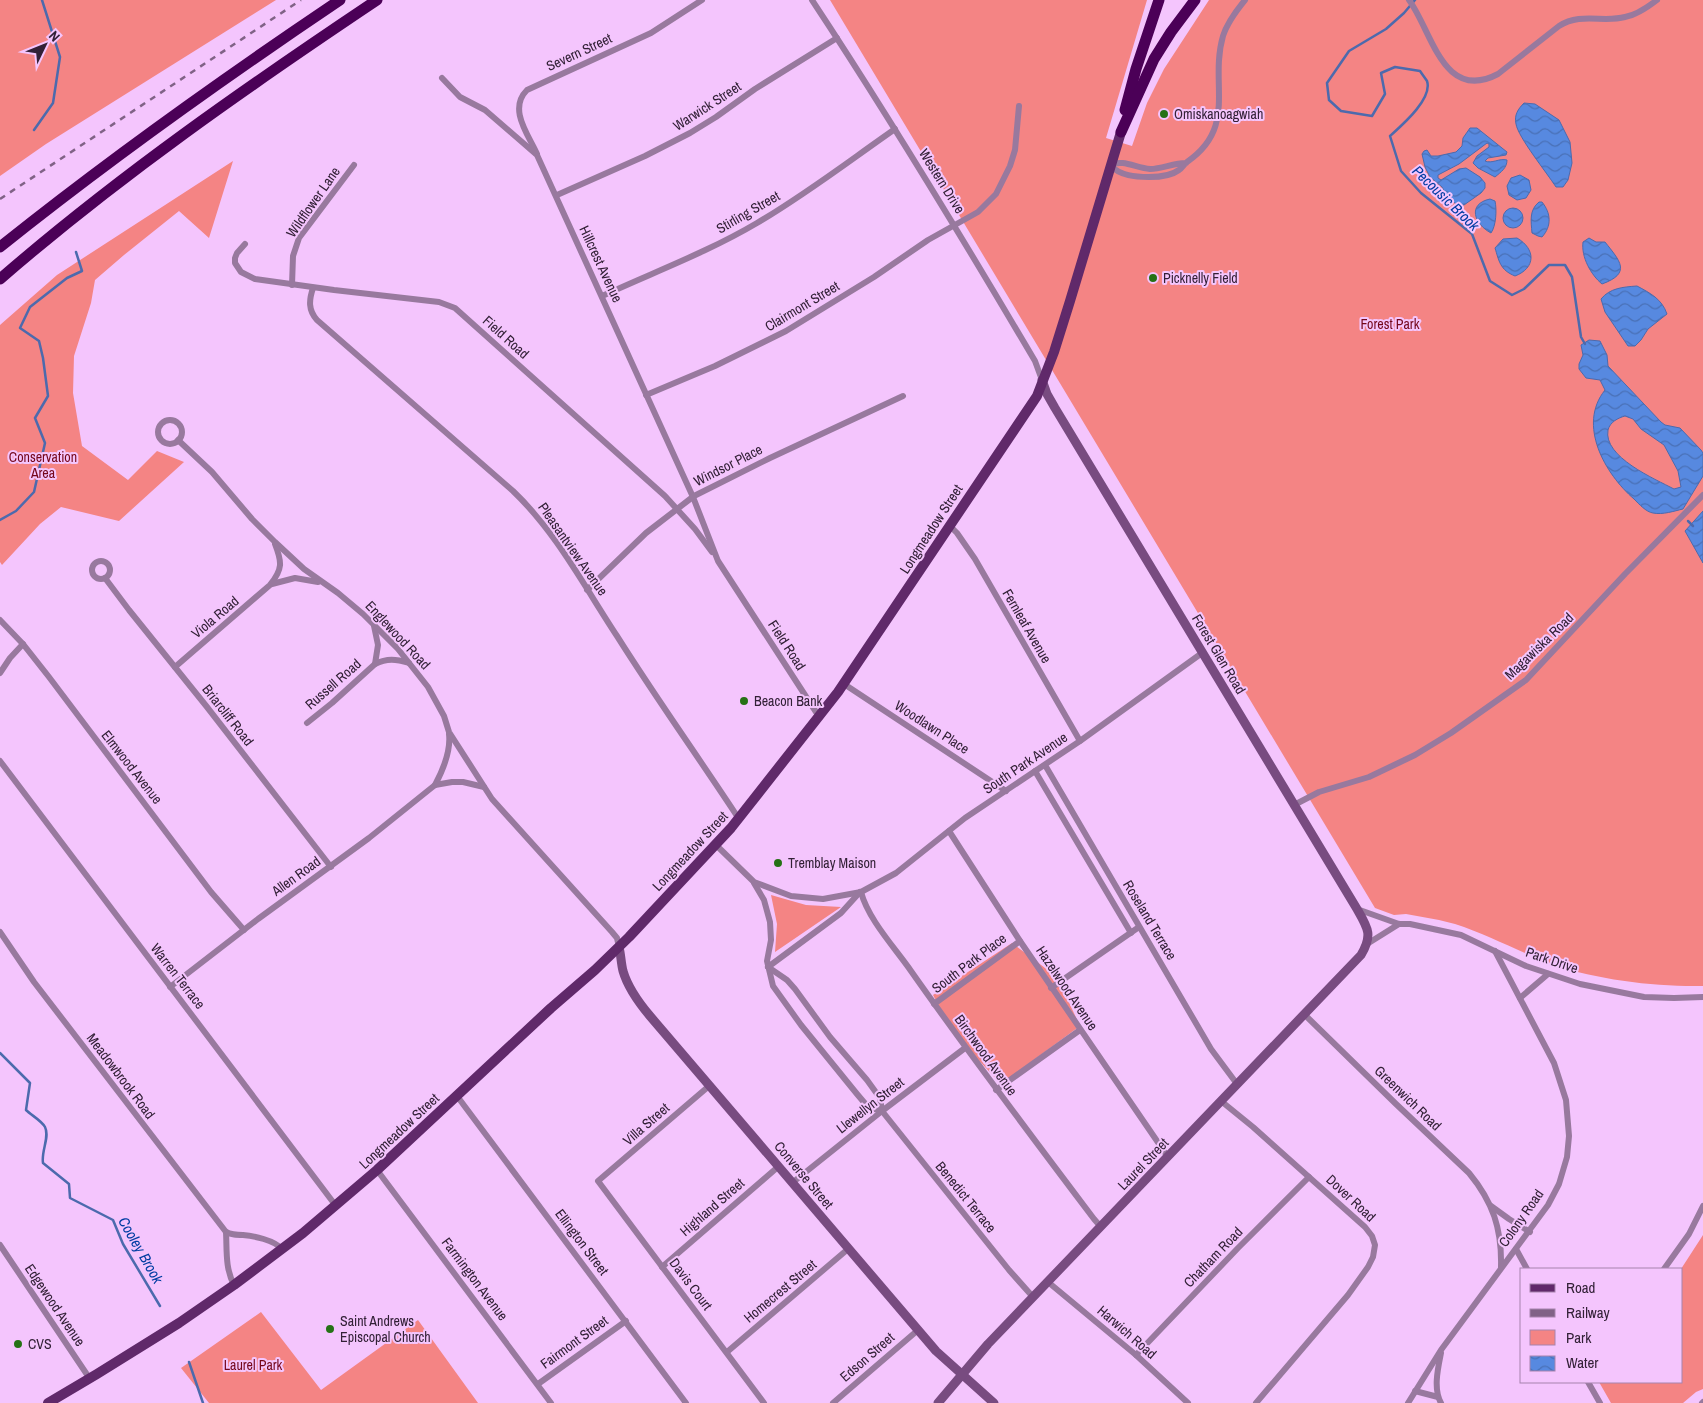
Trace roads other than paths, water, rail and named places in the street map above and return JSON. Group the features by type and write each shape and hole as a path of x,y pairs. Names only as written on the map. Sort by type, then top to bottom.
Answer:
{"highway":[{"path":"0,247 149,132 223,79 340,0"},
{"path":"0,278 86,206 159,151 258,80 377,0"},
{"path":"1121,132 1129,93 1159,0"},
{"path":"1121,132 1154,59 1195,0"}],"main road":[{"name":"Longmeadow Street","path":"48,1403 172,1328 234,1285 336,1206 619,947 739,819 844,684 1037,396 1054,352 1121,132"}],"street":[{"name":"Severn Street","path":"537,155 518,110 519,101 525,92 651,33 702,0"},
{"name":"Western Drive","path":"812,0 954,225 1035,361 1042,380"},
{"path":"1110,165 1116,171 1124,174 1155,177 1178,171 1204,148 1211,137 1220,108 1219,75 1223,36 1231,20 1245,0"},
{"path":"1409,0 1420,16 1436,52 1449,70 1462,78 1481,80 1492,77 1502,71 1559,26 1567,22 1580,18 1626,17 1645,9 1657,0"},
{"name":"Warwick Street","path":"557,195 645,156 690,133 716,118 755,89 837,38"},
{"name":"Hillcrest Avenue","path":"442,78 460,97 485,110 537,155 557,195 580,251 693,497"},
{"name":"Clairmont Street","path":"646,395 715,366 786,331 874,277 928,240 978,212 987,204 1004,181 1015,150 1019,106"},
{"name":"Stirling Street","path":"602,296 699,253 757,223 820,182 895,129"},
{"path":"1110,165 1121,163 1152,169 1175,163 1186,163"},
{"name":"Wildflower Lane","path":"292,285 293,256 300,238 354,165"},
{"name":"Field Road","path":"245,244 236,253 234,258 236,266 241,272 255,279 313,288 439,302 455,308 665,496 696,529 820,716"},
{"name":"Pleasantview Avenue","path":"313,288 310,303 313,315 317,320 527,504 558,545 739,819"},
{"name":"Forest Glen Road","path":"1042,380 1047,394 1358,909 1366,925 1368,934 1367,944"},
{"name":"Windsor Place","path":"587,590 646,533 693,497 770,458 903,396"},
{"name":"Englewood Road","path":"178,440 212,472 252,519 275,542 304,569 355,607 410,664 439,706 449,732 484,787 500,808 617,938 619,947"},
{"name":"Magawiska Road","path":"1294,805 1319,792 1369,777 1415,755 1451,733 1526,680 1625,574 1703,495"},
{"name":"Field Road","path":"693,497 718,561"},
{"name":"Fernleaf Avenue","path":"950,526 957,533 974,559 1080,740"},
{"name":"Viola Road","path":"175,667 270,585 277,576 280,567 280,558 275,542"},
{"name":"Briarcliff Road","path":"105,578 331,867"},
{"name":"Viola Road","path":"270,585 295,578 324,584"},
{"name":"Elmwood Avenue","path":"0,620 23,644 211,892 244,930"},
{"name":"Russell Road","path":"373,624 378,644 375,664"},
{"path":"0,673 23,644"},
{"name":"South Park Avenue","path":"716,845 754,882 790,896 812,899 832,898 860,892 896,873 949,831 1006,790 1202,653"},
{"name":"Russell Road","path":"307,723 375,664 388,659 410,664"},
{"name":"Woodlawn Place","path":"844,684 1006,790"},
{"name":"Allen Road","path":"170,987 331,867 435,785 440,777 450,744 449,732"},
{"name":"Warren Terrace","path":"0,762 336,1206"},
{"name":"Roseland Terrace","path":"1045,764 1212,1049 1237,1084"},
{"path":"1035,771 1131,933"},
{"path":"435,785 463,782 484,787"},
{"name":"Hazelwood Avenue","path":"949,831 1051,988 1168,1157"},
{"name":"Benedict Terrace","path":"754,882 764,900 770,922 771,940 767,962 771,982 801,1025 868,1107 882,1111"},
{"name":"South Park Avenue","path":"768,967 842,913 860,892"},
{"name":"Birchwood Avenue","path":"860,892 863,902 965,1048 1101,1227"},
{"name":"Park Drive","path":"1358,909 1398,924 1410,924 1461,935 1548,974 1580,984 1644,997 1703,997"},
{"path":"1367,944 1398,924"},
{"path":"1051,988 1139,927"},
{"name":"Meadowbrook Road","path":"0,932 34,982 226,1232"},
{"name":"South Park Place","path":"934,1004 1020,941"},
{"name":"Laurel Street","path":"938,1403 961,1375 1048,1282 1361,955 1367,944"},
{"name":"Converse Street","path":"619,947 624,973 634,996 650,1016 942,1358 994,1403"},
{"name":"Colony Road","path":"1408,1403 1441,1350 1530,1232 1548,1205 1559,1184 1567,1157 1569,1136 1566,1100 1561,1082 1554,1063 1495,951"},
{"name":"Benedict Terrace","path":"768,967 787,980 795,989 880,1098 882,1111 1002,1262 1033,1298"},
{"path":"1520,998 1548,974"},
{"name":"Greenwich Road","path":"1304,1014 1468,1172 1479,1185 1495,1217 1500,1237 1501,1268"},
{"path":"996,1090 1080,1030"},
{"name":"Llewellyn Street","path":"792,1183 965,1048"},
{"name":"Villa Street","path":"598,1181 709,1086"},
{"name":"Ellington Street","path":"457,1096 686,1403"},
{"name":"Dover Road","path":"1221,1102 1253,1127 1365,1227 1373,1238 1375,1249 1368,1267 1348,1295 1256,1403"},
{"name":"Highland Street","path":"662,1267 779,1166"},
{"name":"Farmington Avenue","path":"377,1170 552,1403"},
{"name":"Chatham Road","path":"1136,1355 1238,1248 1310,1177"},
{"name":"Davis Court","path":"598,1181 764,1403"},
{"name":"Greenwich Road","path":"1490,1204 1504,1216 1530,1232"},
{"path":"1665,1268 1689,1234 1703,1206"},
{"path":"234,1285 229,1276 227,1264 226,1232 264,1239 282,1248"},
{"name":"Edgewood Avenue","path":"0,1245 90,1379"},
{"name":"Homecrest Street","path":"727,1352 848,1248"},
{"path":"1516,1249 1526,1268"},
{"name":"Harwich Road","path":"1048,1282 1136,1355 1188,1403"},
{"name":"Fairmont Street","path":"538,1384 626,1321"},
{"name":"Edson Street","path":"833,1403 918,1330"},
{"path":"1414,1391 1439,1400 1437,1377 1441,1350"},
{"path":"1589,1383 1600,1403"}],"water":[{"path":"1524,103 1535,104 1559,120 1570,142 1572,163 1568,180 1563,187 1556,187 1518,130 1516,115"},
{"path":"1470,128 1477,128 1507,152 1506,155 1488,158 1485,161 1507,160 1507,163 1503,170 1495,177 1478,168 1473,163 1477,156 1489,147 1487,143 1459,164 1438,175 1438,178 1441,180 1459,169 1466,168 1480,177 1485,183 1485,188 1481,193 1464,205 1457,205 1447,196 1442,187 1430,177 1422,154 1427,150 1431,156 1456,152 1462,146 1463,138"},
{"path":"1520,175 1529,180 1531,190 1526,198 1517,200 1509,195 1507,186 1511,178"},
{"path":"1490,199 1495,201 1496,209 1495,222 1491,233 1480,225 1476,214 1478,205"},
{"path":"1539,202 1542,202 1549,215 1549,224 1542,237 1532,233 1532,212"},
{"path":"1513,208 1520,211 1523,218 1520,225 1513,228 1506,225 1503,218 1506,211"},
{"path":"1517,238 1528,247 1531,258 1527,268 1515,276 1503,268 1495,248 1503,239"},
{"path":"1589,238 1596,242 1605,242 1619,261 1620,271 1611,280 1602,284 1594,276 1585,260 1583,242"},
{"path":"1637,286 1659,300 1667,314 1648,329 1635,346 1628,346 1605,312 1601,299 1613,290"},
{"path":"1589,340 1600,341 1607,355 1608,366 1661,422 1665,425 1680,428 1703,453 1703,476 1683,509 1661,514 1648,511 1623,489 1613,476 1598,448 1594,433 1594,418 1597,404 1605,390 1600,380 1586,378 1579,369 1583,355 1581,345","holes":["1625,416 1633,419 1641,429 1664,445 1678,471 1681,487 1674,489 1643,473 1622,458 1614,449 1609,440 1608,430 1612,423"]},
{"path":"1703,511 1703,563 1685,531"}],"waterway":[{"name":"Cooley Brook","path":"34,130 53,103 60,57 42,0"},
{"name":"Pecousic Brook","path":"1415,0 1386,29 1349,51 1327,83 1329,100 1341,111 1372,116 1385,94 1381,73 1395,67 1420,71 1427,81 1428,88 1425,96 1415,111 1390,136 1401,171 1421,193 1472,234 1490,281 1512,295 1524,289 1549,265 1565,265 1572,277 1581,337 1585,344"},
{"name":"Cooley Brook","path":"0,520 16,511 34,492 45,443 35,418 48,396 43,358 39,341 20,328 30,307 67,278 82,271 76,252"},
{"name":"Pecousic Brook","path":"1688,521 1693,526"},
{"name":"Cooley Brook","path":"0,1053 30,1083 26,1110 45,1127 46,1140 43,1163 69,1184 70,1198 113,1220 123,1244 160,1306"},
{"name":"Cooley Brook","path":"189,1362 203,1403"}],"railway":[{"path":"0,199 301,0"}],"place":[{"name":"Omiskanoagwiah","path":"1164,114"},
{"name":"Picknelly Field","path":"1153,278"},
{"name":"Beacon Bank","path":"744,701"},
{"name":"Tremblay Maison","path":"778,863"},
{"name":"Saint Andrews Episcopal Church","path":"330,1329"},
{"name":"CVS","path":"18,1344"}],"park label":[{"name":"Forest Park","path":"1390,324"},
{"name":"Conservation Area","path":"43,466"},
{"name":"Laurel Park","path":"253,1365"}]}
